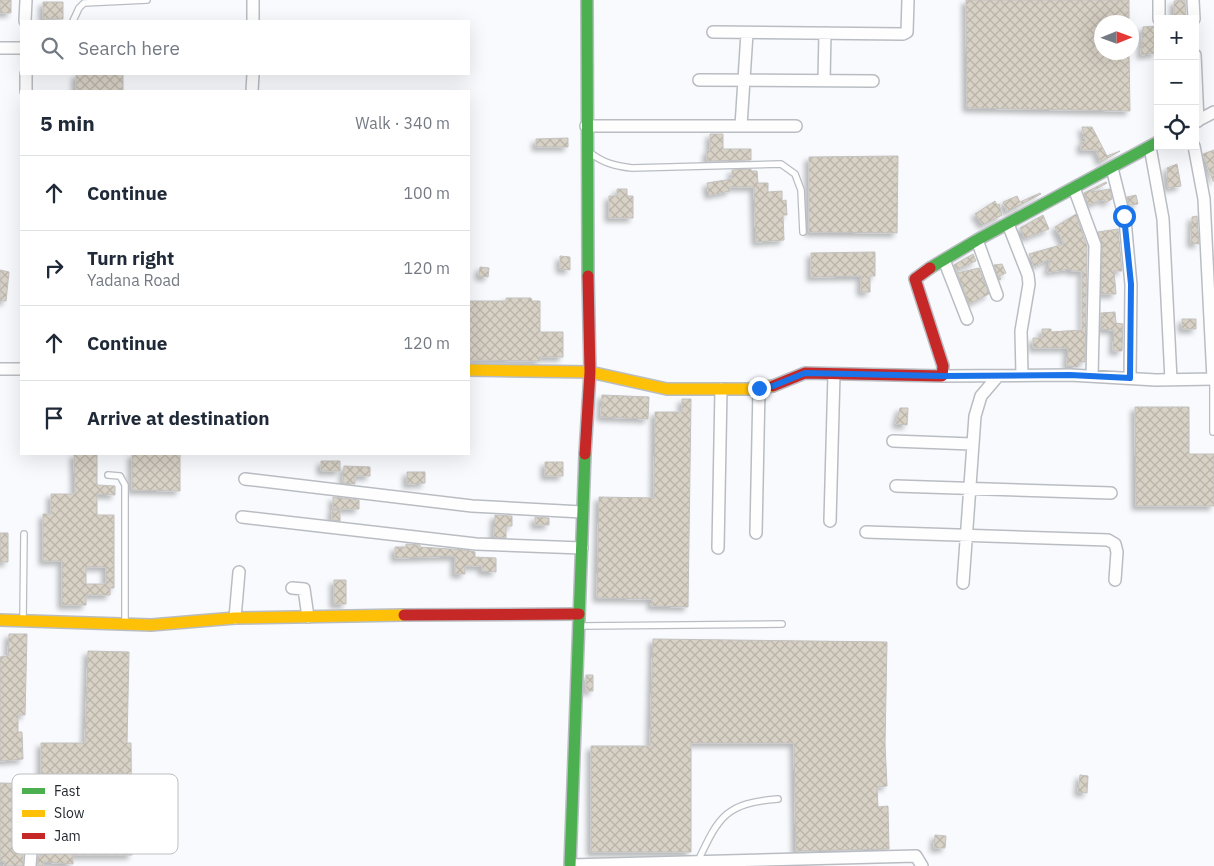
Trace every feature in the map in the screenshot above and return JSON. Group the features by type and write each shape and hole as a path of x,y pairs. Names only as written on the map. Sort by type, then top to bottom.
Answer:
{"street":[{"path":"26,0 26,20"},
{"path":"253,0 253,20"},
{"path":"587,0 586,149 590,372 582,512 570,866 698,864 916,856 922,866"},
{"path":"712,32 903,34 907,32 908,0"},
{"path":"1159,0 1159,15"},
{"path":"1193,0 1194,15"},
{"path":"742,126 746,80 747,33"},
{"path":"824,80 825,33"},
{"path":"0,48 20,48"},
{"path":"1195,60 1196,105"},
{"path":"26,75 26,90"},
{"path":"252,75 252,90"},
{"path":"699,80 873,80"},
{"path":"1199,121 1214,112"},
{"path":"586,126 796,126"},
{"path":"942,376 943,366 915,279 977,240 1154,145"},
{"path":"1155,150 1163,219 1172,380"},
{"path":"470,370 590,372 667,389 759,388 773,386 803,373 942,376 1092,376 1172,380 1213,379 1204,199 1195,150"},
{"path":"1112,168 1124,220 1131,284 1130,378"},
{"path":"1074,188 1094,245 1092,376"},
{"path":"1008,224 1028,275 1029,284 1021,331 1022,375"},
{"path":"977,240 997,295"},
{"path":"944,260 967,319"},
{"path":"0,369 20,369"},
{"path":"830,521 834,374"},
{"path":"963,583 972,444 978,404 998,376"},
{"path":"756,533 759,388"},
{"path":"718,548 721,389"},
{"path":"894,441 972,444"},
{"path":"245,479 472,506 582,512"},
{"path":"896,486 1111,494"},
{"path":"242,517 476,544 582,548"},
{"path":"866,532 1108,540 1115,544 1117,552 1114,580"},
{"path":"235,618 239,572"},
{"path":"292,588 304,589 308,617"},
{"path":"0,620 151,626 235,618 447,614 579,614"}],"lane":[{"path":"73,20 84,2 147,0"},
{"path":"586,149 600,161 614,166 632,168 780,164 795,174 801,190 803,232"},
{"path":"1213,379 1213,432"},
{"path":"108,475 120,476 125,485 125,624"},
{"path":"22,621 24,534"},
{"path":"579,626 782,624"},
{"path":"698,864 713,828 724,816 739,806 756,801 778,799"}],"building":[{"path":"0,0 11,0 11,13 0,13"},
{"path":"966,0 1129,0 1129,15 1094,15 1094,60 1129,60 1130,111 967,108"},
{"path":"1185,0 1186,15 1174,15 1174,1"},
{"path":"43,2 63,2 63,19 43,19"},
{"path":"1154,26 1154,53 1141,55 1143,27"},
{"path":"76,75 123,75 123,90 76,90"},
{"path":"1082,127 1092,127 1107,156 1120,151 1101,162 1096,150 1081,150 1081,142 1085,142"},
{"path":"710,134 723,134 723,149 751,149 751,160 707,161 707,151 710,151"},
{"path":"568,138 568,147 536,147 536,139"},
{"path":"1214,150 1214,181 1213,181 1203,154"},
{"path":"898,156 897,233 809,232 809,157"},
{"path":"1177,164 1181,186 1168,188 1167,168"},
{"path":"751,169 751,171 757,171 758,183 768,183 768,192 782,191 782,201 786,200 787,215 783,215 784,240 756,242 754,187 730,187 730,191 709,195 707,183 732,179 732,170"},
{"path":"1106,182 1091,192 1110,189 1112,199 1105,203 1104,199 1088,205 1084,193"},
{"path":"617,189 627,189 627,196 633,196 633,218 609,218 609,196 617,196"},
{"path":"1040,193 1007,212 1003,202 1017,196 1020,202"},
{"path":"1136,195 1138,204 1129,205 1127,197"},
{"path":"995,201 997,205 999,204 1002,215 983,225 975,214"},
{"path":"1076,214 1087,246 1085,362 1078,362 1078,367 1067,366 1068,348 1033,348 1033,338 1042,338 1042,329 1051,329 1051,332 1082,330 1082,271 1071,271 1070,269 1048,272 1050,259 1034,266 1029,254 1064,244 1055,227"},
{"path":"1043,215 1049,229 1025,238 1020,228"},
{"path":"1197,216 1199,244 1191,243 1192,217"},
{"path":"1118,229 1122,271 1114,271 1116,294 1101,294 1102,245 1098,232"},
{"path":"875,252 875,276 870,276 870,292 861,292 861,276 811,277 811,253"},
{"path":"973,254 976,261 956,270 954,265"},
{"path":"560,256 570,257 570,270 560,269"},
{"path":"1002,264 1006,273 999,276 1001,279 999,280 994,265"},
{"path":"480,267 489,268 488,277 479,276"},
{"path":"979,268 989,294 969,304 957,273"},
{"path":"0,270 9,272 6,301 0,301"},
{"path":"506,298 531,298 532,301 540,301 540,332 563,332 563,357 540,357 540,361 470,360 470,301 506,301"},
{"path":"1115,312 1116,323 1123,324 1122,351 1113,351 1114,330 1101,329 1101,313"},
{"path":"1182,319 1196,319 1196,329 1182,329"},
{"path":"602,395 649,397 648,419 601,417"},
{"path":"682,399 691,399 688,607 651,606 652,599 597,598 599,497 654,498 655,412 682,412"},
{"path":"1135,407 1189,407 1189,454 1214,454 1214,506 1136,506"},
{"path":"900,408 908,408 907,425 896,424"},
{"path":"74,455 97,455 97,485 115,486 115,495 97,494 97,515 114,515 114,588 110,588 110,595 86,595 86,605 62,605 62,561 43,561 43,514 51,514 51,494 75,494","holes":["86,567 106,567 106,584 86,584"]},
{"path":"132,455 180,455 180,491 132,490"},
{"path":"321,461 340,461 340,471 321,471"},
{"path":"545,462 563,462 563,476 545,476"},
{"path":"344,466 370,467 370,476 355,476 355,484 343,483"},
{"path":"407,472 425,472 425,483 407,484"},
{"path":"333,497 359,500 359,509 333,509"},
{"path":"332,510 340,510 340,521 332,520"},
{"path":"495,515 512,516 512,526 506,526 506,538 494,537"},
{"path":"535,517 549,518 549,525 535,525"},
{"path":"0,533 8,533 8,562 0,562"},
{"path":"406,544 420,545 420,547 466,550 475,552 475,557 496,558 496,572 482,571 482,566 465,566 465,574 455,574 455,556 395,558 395,547 406,547"},
{"path":"334,580 346,580 346,604 334,604"},
{"path":"9,634 27,634 25,715 18,715 18,732 22,732 23,759 0,761 0,657 8,656"},
{"path":"653,639 887,642 885,744 887,786 877,787 878,807 888,806 889,849 796,851 794,743 691,743 691,852 591,852 591,746 650,746"},
{"path":"88,651 129,652 127,743 131,743 131,774 41,774 41,743 85,743"},
{"path":"586,675 593,675 593,691 586,691"},
{"path":"1080,775 1088,776 1087,793 1078,792"},
{"path":"0,783 12,783 12,854 23,854 23,866 4,866 5,862 0,861"},
{"path":"935,835 946,836 945,848 934,848"},
{"path":"42,854 132,854 73,855 73,864 43,862 43,866 38,866 38,856 42,856"}],"traffic: fast":[{"path":"587,0 588,276"},
{"path":"930,268 977,240 1154,144"},
{"path":"570,866 585,454"}],"traffic: slow":[{"path":"470,370 590,372 667,389 749,389 773,386"},
{"path":"0,620 151,625 235,618 404,615"}],"traffic: jam":[{"path":"773,386 805,373 942,376 943,366 915,279 930,268"},
{"path":"585,454 590,372 588,276"},
{"path":"404,615 579,614"}],"route":[{"path":"759,388 773,386 803,373 942,376 1070,375 1130,378 1131,284 1124,216"}]}
